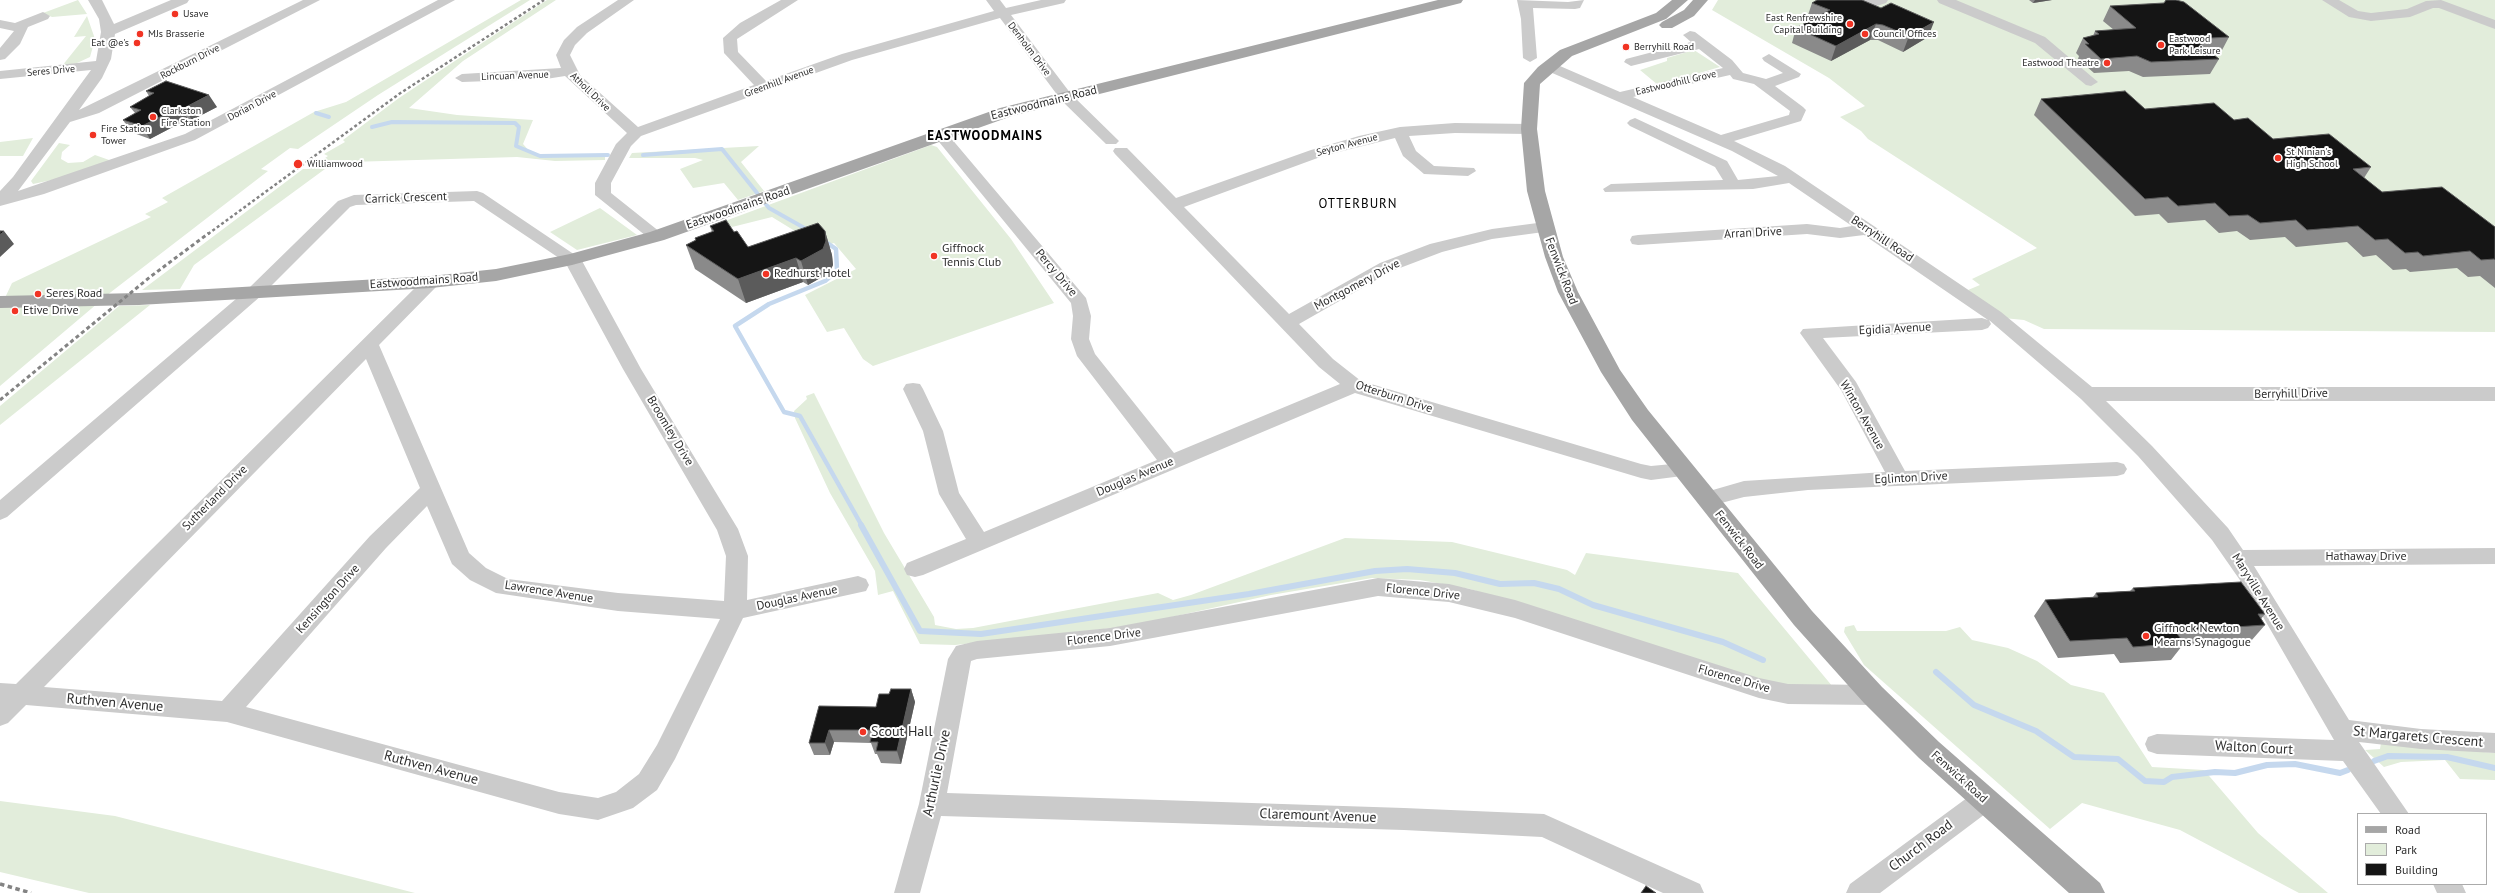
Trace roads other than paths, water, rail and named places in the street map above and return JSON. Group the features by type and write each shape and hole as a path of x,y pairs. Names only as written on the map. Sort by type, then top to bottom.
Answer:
{"main road":[{"name":"Eastwoodmains Road","path":"0,302 139,299 431,282 496,275 572,259 657,236 762,200 940,134 1006,112 1456,0"},
{"name":"Fenwick Road","path":"1681,0 1660,16 1585,44 1555,68 1532,101 1529,129 1536,190 1545,227 1557,264 1584,325 1636,408 1706,499 1803,618 1873,695 1984,800 2090,893"},
{"name":"Fenwick Road","path":"1555,68 1592,52 1676,21 1694,9 1701,0"}],"street":[{"path":"0,200 19,180 95,78 104,59 108,32 106,19 95,0"},
{"path":"108,32 182,0"},
{"name":"Rockburn Drive","path":"64,119 94,110 313,0"},
{"name":"Dorian Drive","path":"0,200 53,186 190,137 448,0"},
{"name":"Atholl Drive","path":"627,0 582,30 569,43 563,55 569,71 636,133"},
{"path":"764,87 731,53 730,38 744,26 791,0"},
{"name":"Denholm Drive","path":"993,0 1066,97"},
{"name":"Greenhill Avenue","path":"657,236 603,195 603,182 624,144 636,133 848,57 1002,13 1059,0"},
{"path":"1530,58 1525,2 1572,6 1577,3 1577,0"},
{"path":"1837,0 1870,4 1881,0"},
{"path":"1944,0 2040,40 2091,82"},
{"path":"2329,0 2354,14 2371,17 2410,13 2431,4 2441,4 2495,25"},
{"path":"0,24 19,26 43,16"},
{"path":"0,56 21,32 22,28 19,26"},
{"name":"Eastwoodhill Grove","path":"1631,62 1695,39 1727,63 1738,76 1759,81 1796,107 1798,110 1796,118 1720,140"},
{"path":"1765,85 1794,74 1769,58"},
{"name":"Seres Drive","path":"0,75 101,65"},
{"name":"Berryhill Road","path":"1555,68 1763,159 1995,316 2088,394"},
{"name":"Eastwoodhill Grove","path":"1620,96 1733,70"},
{"name":"Lincuan Avenue","path":"462,78 546,75 569,71"},
{"name":"Otterburn Drive","path":"1066,97 1116,146 1326,363 1354,386 1641,471 1651,473 1683,470"},
{"path":"1635,123 1720,164 1733,184"},
{"name":"Seyton Avenue","path":"1173,205 1317,153 1364,139 1400,132 1455,128 1529,129"},
{"path":"1400,132 1409,153 1430,171 1468,171"},
{"name":"Percy Drive","path":"940,134 1080,302 1082,316 1080,339 1086,356 1170,462"},
{"path":"1611,189 1776,182 1790,177"},
{"name":"Carrick Crescent","path":"256,291 344,204 354,200 477,196 572,259"},
{"name":"Montgomery Drive","path":"1288,323 1386,267 1436,248 1492,234 1545,227"},
{"name":"Arran Drive","path":"1638,240 1806,230 1840,233 1867,229"},
{"name":"Broomley Drive","path":"572,259 632,369 727,529 738,556 735,611"},
{"name":"Sutherland Drive","path":"0,716 9,694 431,282"},
{"path":"0,512 256,291"},
{"name":"Egidia Avenue","path":"1809,333 1982,324"},
{"name":"Winton Avenue","path":"1809,333 1849,387 1899,479"},
{"name":"Lawrence Avenue","path":"369,344 460,558 478,574 504,587 618,602 735,611"},
{"name":"Douglas Avenue","path":"915,569 1354,386"},
{"path":"913,389 933,431 948,494 979,542"},
{"name":"Berryhill Drive","path":"2088,394 2495,394"},
{"name":"Maryville Avenue","path":"2088,394 2187,497 2220,534 2238,558 2346,741 2395,813"},
{"name":"Eglinton Drive","path":"1706,499 1744,489 1899,479 2117,469"},
{"name":"Kensington Drive","path":"227,712 378,542 431,489"},
{"name":"Hathaway Drive","path":"2238,558 2495,556"},
{"name":"Douglas Avenue","path":"735,611 858,585"},
{"name":"Florence Drive","path":"964,653 1143,632 1354,590 1397,588 1449,593 1515,609 1759,688 1788,694 1873,695"},
{"name":"Ruthven Avenue","path":"9,694 227,712 559,803 598,808 624,800 648,782 666,752 735,611"},
{"name":"Arthurlie Drive","path":"907,893 932,804 960,659 964,653"},
{"name":"St Margarets Crescent","path":"2346,741 2495,743"},
{"name":"Walton Court","path":"2157,744 2346,741"},
{"name":"Church Road","path":"1859,893 1984,800"},
{"name":"Claremount Avenue","path":"932,804 1388,819 1544,826 1691,893"},
{"path":"2447,885 2453,893"}],"waterway":[{"path":"316,113 329,117"},
{"path":"372,127 392,122 515,123 519,127 516,146 540,156 608,155"},
{"path":"643,155 722,149 769,208 808,230"},
{"path":"823,240 836,249 837,271 825,281 769,304 735,326 784,412 800,416 862,526"},
{"path":"861,525 920,631 981,634 1249,594 1375,571 1407,569 1455,573 1500,584 1534,583 1559,589 1593,605 1723,642 1763,660"},
{"path":"1936,672 1974,705 2036,731 2074,757 2118,759 2145,781 2164,782 2172,777 2215,772 2235,773 2267,765 2295,764 2340,773 2348,770"},
{"path":"2374,761 2388,756 2447,757 2495,768"}],"railway":[{"path":"208,234 399,94 544,0"},
{"path":"0,400 150,277 209,233"},
{"path":"0,884 31,893"}],"place":[{"name":"Usave","path":"175,14"},
{"name":"East Renfrewshire Capital Building","path":"1850,24"},
{"name":"MJs Brasserie","path":"140,34"},
{"name":"Council Offices","path":"1865,34"},
{"name":"Eat @e's","path":"137,43"},
{"name":"Eastwood Park Leisure","path":"2161,45"},
{"name":"Berryhill Road","path":"1626,47"},
{"name":"Eastwood Theatre","path":"2107,63"},
{"name":"Clarkston Fire Station","path":"153,117"},
{"name":"Fire Station Tower","path":"93,135"},
{"name":"St Ninian's High School","path":"2278,158"},
{"name":"Williamwood","path":"298,164"},
{"name":"Giffnock Tennis Club","path":"934,256"},
{"name":"Redhurst Hotel","path":"766,274"},
{"name":"Seres Road","path":"38,294"},
{"name":"Etive Drive","path":"15,311"},
{"name":"Giffnock Newton Mearns Synagogue","path":"2146,636"},
{"name":"Scout Hall","path":"863,732"}],"district":[{"name":"EASTWOODMAINS","path":"985,136"},
{"name":"OTTERBURN","path":"1358,204"}]}
